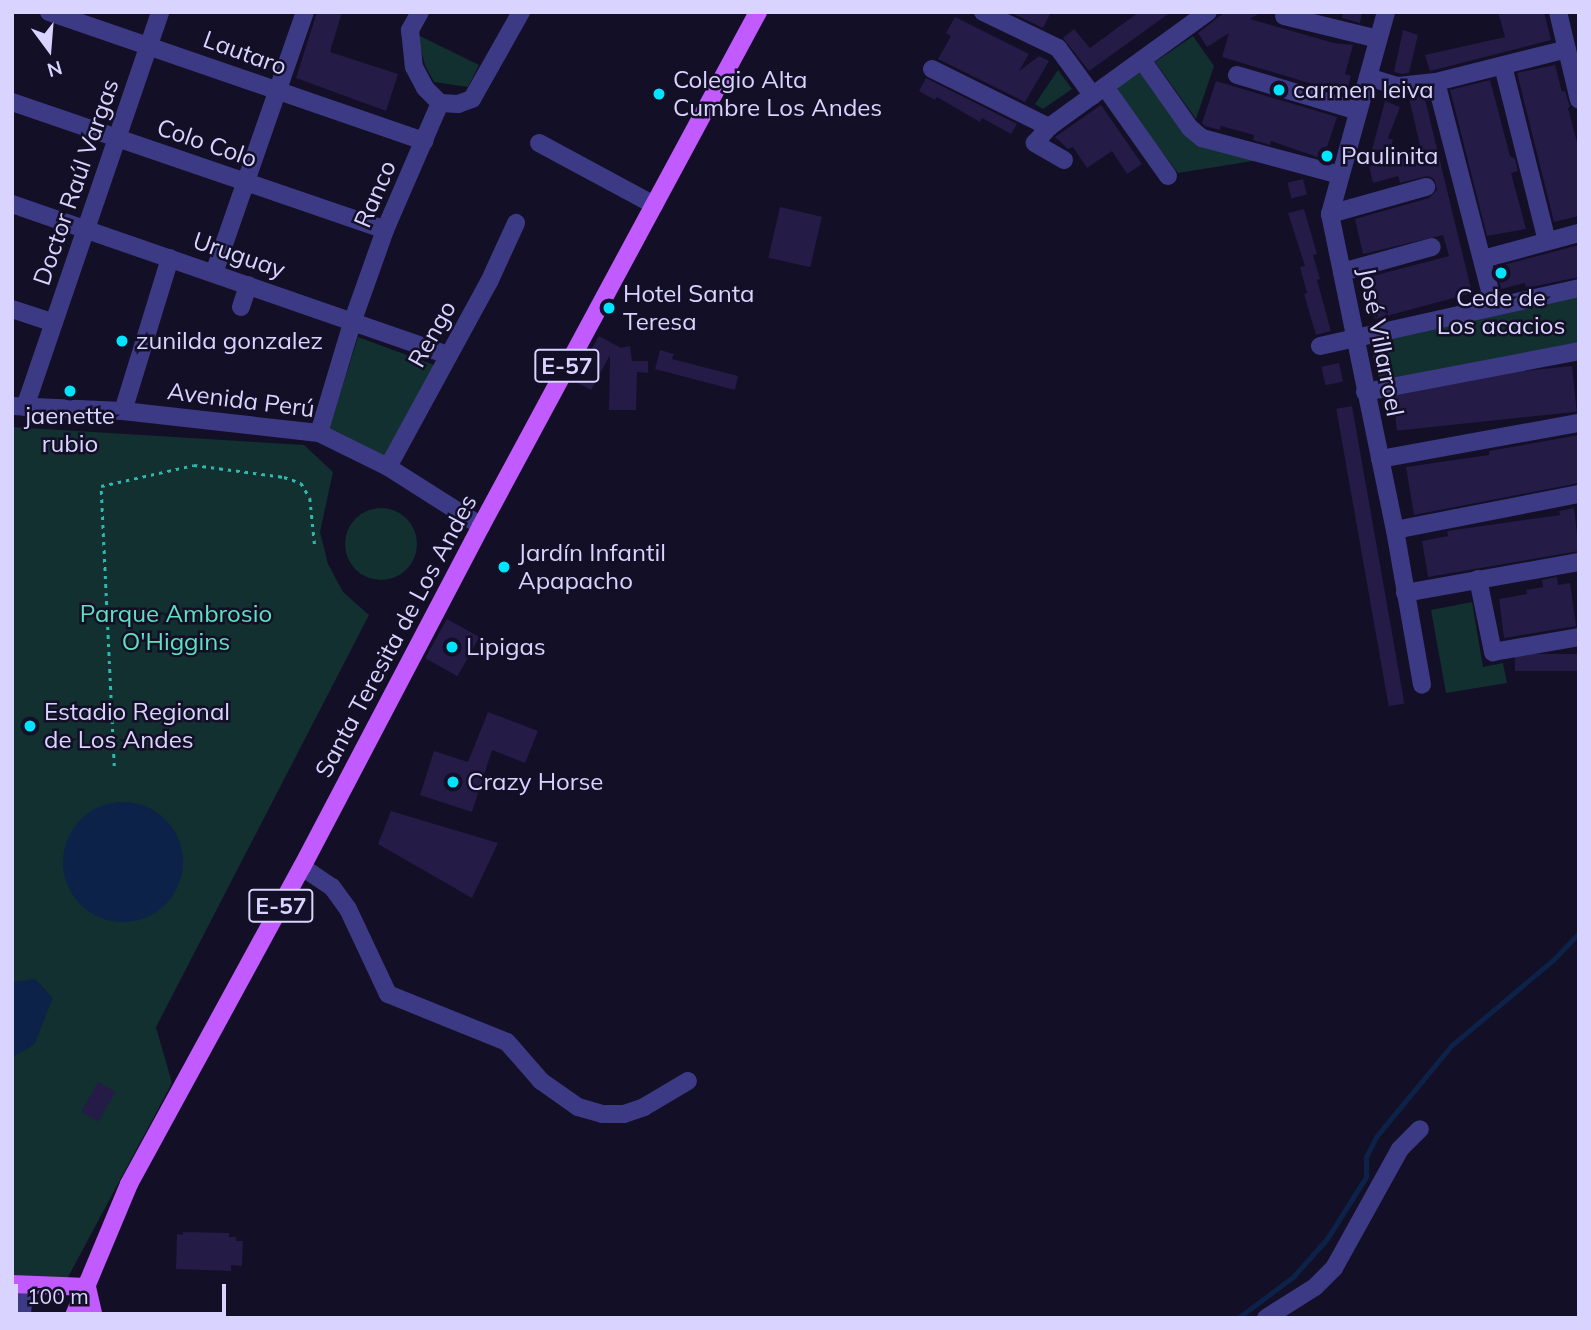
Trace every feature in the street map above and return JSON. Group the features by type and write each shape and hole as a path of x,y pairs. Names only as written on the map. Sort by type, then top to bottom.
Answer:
{"main road":[{"name":"Santa Teresita de Los Andes","path":"73,1318 129,1184 302,867 481,526 758,12"},
{"path":"18,1284 87,1287 94,1318"}],"street":[{"name":"Lautaro","path":"50,12 424,141"},
{"name":"Doctor Raúl Vargas","path":"19,407 54,323 160,12"},
{"path":"214,273 305,12"},
{"path":"419,12 410,30 414,66 425,88 440,103 458,104 472,99 521,12"},
{"path":"983,12 1058,48 1099,91 1168,176"},
{"path":"1064,160 1035,142 1049,127 1208,12"},
{"name":"José Villarroel","path":"1386,12 1330,214 1353,339 1395,530 1422,685"},
{"path":"1558,12 1576,76 1579,100"},
{"path":"1284,16 1378,39"},
{"path":"1368,77 1398,86 1436,82 1567,49"},
{"path":"1142,60 1190,128 1202,138 1340,175"},
{"path":"1503,66 1547,242"},
{"path":"932,69 1049,127"},
{"path":"1237,75 1358,111"},
{"path":"1436,82 1494,307"},
{"name":"Colo Colo","path":"12,102 385,230"},
{"name":"Ranco","path":"319,433 353,320 385,230 440,103"},
{"path":"539,142 654,205"},
{"path":"1330,214 1426,187"},
{"name":"Uruguay","path":"12,204 449,355"},
{"name":"Rengo","path":"387,467 449,355 516,223"},
{"path":"1483,259 1579,233"},
{"path":"1342,272 1432,247"},
{"path":"123,411 170,258"},
{"path":"242,307 248,285"},
{"path":"1320,346 1579,288"},
{"path":"12,309 54,323"},
{"path":"1365,392 1579,351"},
{"name":"Avenida Perú","path":"19,407 123,411 319,433 387,467 481,526"},
{"path":"1380,459 1579,423"},
{"path":"1395,530 1579,494"},
{"path":"1405,593 1579,562"},
{"path":"1478,579 1493,652 1579,636"},
{"path":"302,867 332,887 348,909 388,995 507,1042 541,1081 578,1107 602,1114 624,1114 644,1107 688,1081"},
{"path":"1266,1318 1315,1287 1334,1268 1400,1149 1420,1129"},
{"path":"18,1284 22,1318"}],"path":[{"path":"114,766 101,486 194,465 285,477 301,483 310,498 315,547"}],"green space":[{"path":"420,36 479,65 468,87 434,82 425,65 418,40"},
{"path":"1193,36 1214,66 1196,119 1155,62"},
{"path":"1142,69 1188,135 1259,160 1178,173 1114,88"},
{"path":"1058,70 1072,89 1043,109 1035,104"},
{"path":"1579,297 1579,348 1380,383 1370,344"},
{"path":"358,337 434,365 385,456 329,429"},
{"name":"Parque Ambrosio O'Higgins","path":"12,427 304,445 333,472 320,532 328,564 343,592 369,615 156,1027 172,1083 67,1279 12,1275"},
{"path":"381,508 395,511 407,518 414,530 417,544 414,558 407,570 395,577 381,580 367,577 355,570 348,558 345,544 348,530 355,518 367,511"},
{"path":"1472,602 1483,667 1503,663 1507,683 1446,693 1431,610"}],"water":[{"path":"123,802 146,807 165,820 178,839 183,862 178,885 165,904 146,917 123,922 100,917 81,904 68,885 63,862 68,839 81,820 100,807"},
{"path":"35,979 53,998 34,1045 12,1057 12,982"}],"building":[{"path":"317,12 342,12 330,52 398,74 386,111 296,78"},
{"path":"1010,12 1051,12 1043,28"},
{"path":"1139,12 1171,12 1089,71 1063,38 1074,29 1090,48"},
{"path":"1225,12 1261,12 1250,19 1334,43 1353,45 1345,74 1351,76 1346,94 1222,57 1229,33 1207,47 1198,33"},
{"path":"1343,12 1362,12 1360,23 1342,18"},
{"path":"1498,12 1544,12 1551,40 1430,71 1425,55 1505,37"},
{"path":"955,17 1029,54 1019,71 1039,56 1049,61 1025,102 938,59 951,36 946,33"},
{"path":"1403,30 1418,35 1409,73 1402,74 1394,72"},
{"path":"1555,65 1562,92 1565,91 1570,107 1568,108 1579,150 1579,216 1554,222 1517,73"},
{"path":"926,78 1017,124 1011,134 982,118 980,122 937,97 935,100 919,91"},
{"path":"1490,80 1510,156 1515,159 1518,171 1511,173 1526,229 1487,236 1450,90"},
{"path":"1216,81 1337,117 1323,159 1271,141 1270,145 1253,140 1254,135 1221,126 1220,130 1205,126 1202,123"},
{"path":"1424,95 1472,293 1375,319 1365,278 1449,256 1443,235 1363,254 1355,219 1429,198 1437,190 1434,179 1428,176 1400,183 1398,176 1373,183 1369,166 1422,154 1409,98"},
{"path":"1385,101 1400,107 1388,138 1393,140 1388,155 1372,150"},
{"path":"1101,105 1142,164 1127,174 1112,151 1087,168 1073,147 1068,149 1055,137"},
{"path":"1303,179 1307,195 1291,198 1287,183"},
{"path":"780,207 822,217 810,267 768,258"},
{"path":"1304,209 1317,254 1313,255 1320,279 1317,280 1331,331 1316,335 1304,294 1307,293 1300,267 1305,266 1288,213"},
{"path":"1579,245 1579,277 1526,288 1525,283 1501,289 1496,267"},
{"path":"599,336 621,348 630,346 632,361 648,361 648,373 637,372 636,410 609,410 610,355 591,390 574,381"},
{"path":"660,350 674,354 672,359 738,376 735,390 655,369"},
{"path":"1339,363 1343,382 1325,385 1321,367"},
{"path":"1572,366 1577,412 1397,431 1392,385"},
{"path":"1352,406 1404,703 1389,706 1336,409"},
{"path":"1579,435 1579,483 1414,515 1406,467 1489,455 1489,451"},
{"path":"1574,508 1579,551 1428,577 1422,541 1448,536 1447,531 1560,515 1559,511"},
{"path":"1557,577 1558,585 1570,583 1576,626 1504,638 1499,599 1527,594 1526,590 1543,587 1542,580"},
{"name":"Lipigas","path":"447,619 479,637 458,676 425,658"},
{"path":"1515,654 1579,654 1579,671 1515,671"},
{"path":"488,712 538,731 525,763 492,750 472,812 420,795 434,751 468,762"},
{"path":"391,811 498,843 472,898 378,844"},
{"path":"98,1082 115,1092 98,1121 81,1111"},
{"path":"183,1232 229,1233 229,1237 236,1237 236,1241 243,1241 242,1266 231,1265 231,1271 176,1269 177,1234 183,1235"}],"waterway":[{"path":"1238,1318 1293,1277 1327,1239 1366,1177 1366,1157 1376,1137 1451,1046 1553,960 1579,933"}],"place":[{"name":"carmen leiva","path":"1279,90"},
{"name":"Colegio Alta Cumbre Los Andes","path":"659,94"},
{"name":"Paulinita","path":"1327,156"},
{"name":"Cede de Los acacios","path":"1501,273"},
{"name":"Hotel Santa Teresa","path":"609,308"},
{"name":"zunilda gonzalez","path":"122,341"},
{"name":"jaenette rubio","path":"70,391"},
{"name":"Jardín Infantil Apapacho","path":"504,567"},
{"name":"Lipigas","path":"452,647"},
{"name":"Estadio Regional de Los Andes","path":"30,726"},
{"name":"Crazy Horse","path":"453,782"}]}
